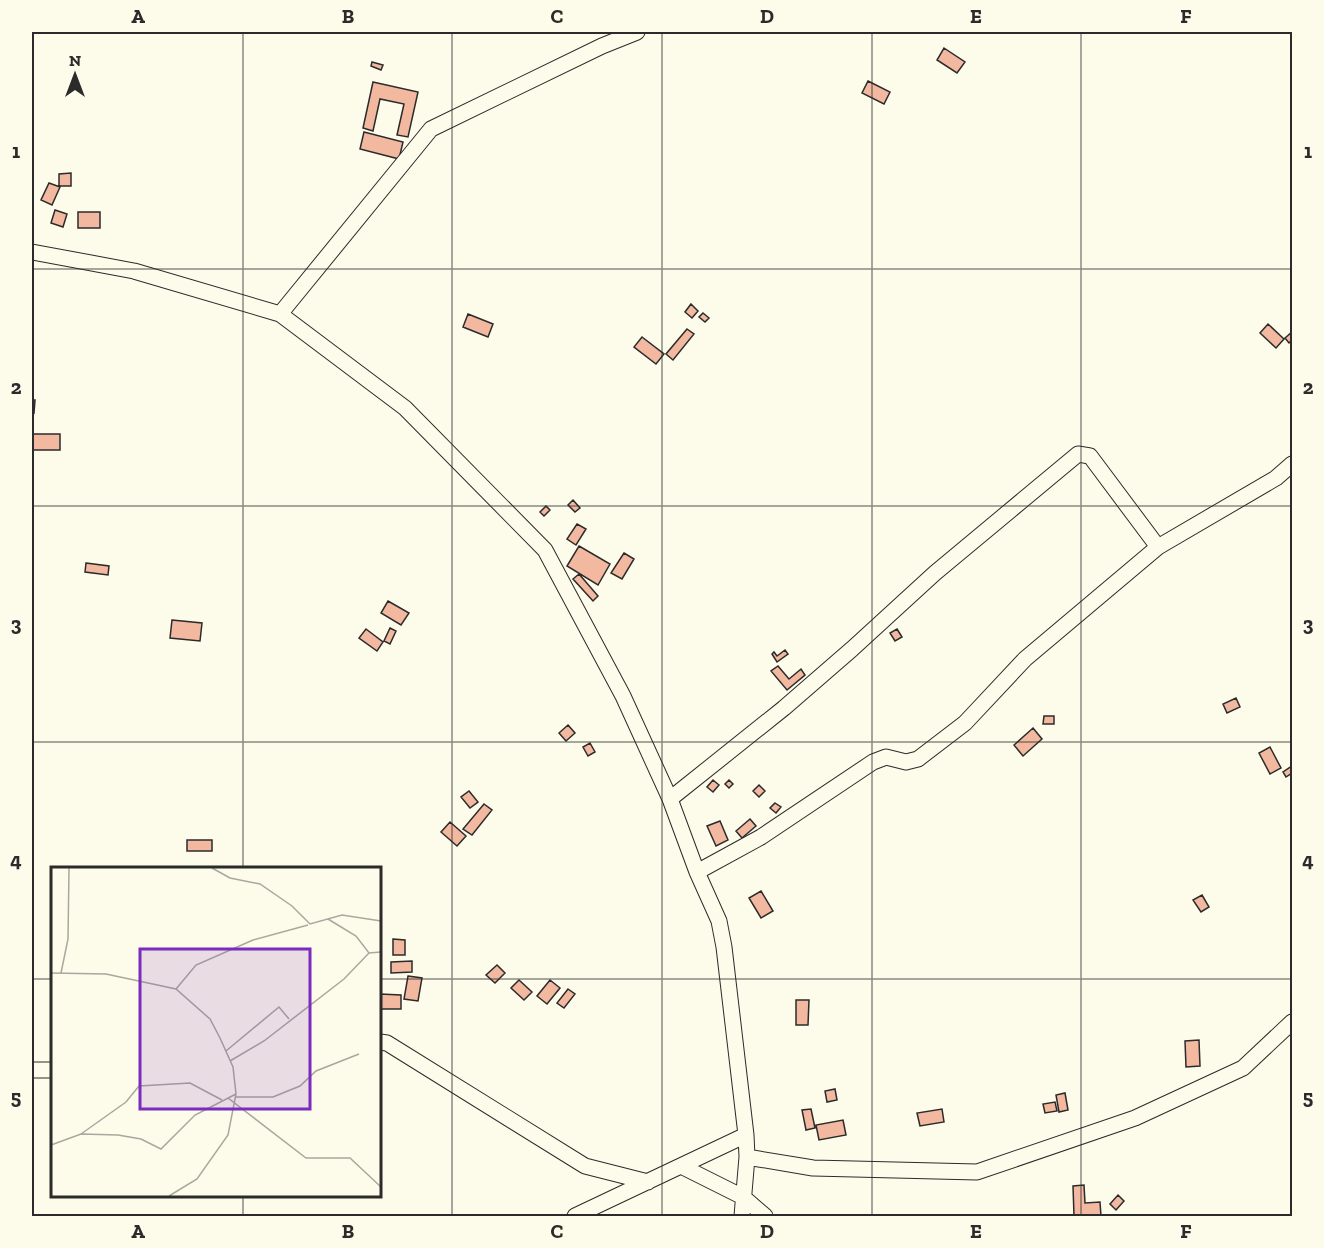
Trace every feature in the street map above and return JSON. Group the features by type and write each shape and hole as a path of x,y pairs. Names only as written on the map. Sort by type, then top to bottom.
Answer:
{"street":[{"path":"280,314 431,129 637,32"},
{"path":"32,252 134,271 280,314 405,408 545,550 623,696 670,799 697,872 719,921 723,936 746,1136 747,1157 741,1216"},
{"path":"670,799 784,708 935,573 1078,454 1090,456 1158,547"},
{"path":"697,872 761,837 873,762 886,757 906,762 918,759 965,723 1025,659 1158,547 1276,478 1293,464"},
{"path":"747,1157 813,1168 977,1172 1135,1118 1243,1068 1293,1022"},
{"path":"381,1042 387,1043 585,1166 648,1182"},
{"path":"32,1070 51,1070"},
{"path":"575,1216 746,1136"},
{"path":"681,1166 743,1197 765,1216"}],"building":[{"path":"944,48 965,62 957,73 937,60"},
{"path":"372,62 383,65 381,70 371,66"},
{"path":"868,81 890,92 884,104 862,93"},
{"path":"373,82 418,92 408,137 397,135 404,104 380,99 373,131 363,128"},
{"path":"364,132 403,142 399,159 360,149"},
{"path":"71,173 71,186 59,186 59,174"},
{"path":"49,183 60,187 52,205 41,200"},
{"path":"55,210 67,214 63,227 51,223"},
{"path":"78,212 100,212 100,228 78,228"},
{"path":"691,304 698,311 692,318 685,312"},
{"path":"703,313 709,318 705,322 699,317"},
{"path":"468,314 493,324 488,337 463,327"},
{"path":"1268,324 1284,339 1276,348 1260,333"},
{"path":"687,329 694,334 673,360 666,354"},
{"path":"1292,332 1292,340 1289,343 1285,338"},
{"path":"642,337 664,354 656,364 634,347"},
{"path":"32,400 35,400 34,413 32,412"},
{"path":"32,434 60,434 60,450 32,450"},
{"path":"573,500 580,508 575,512 568,505"},
{"path":"546,506 550,510 544,516 540,512"},
{"path":"577,524 586,529 576,545 567,539"},
{"path":"579,546 610,564 598,585 567,566"},
{"path":"624,553 634,559 622,579 611,573"},
{"path":"86,563 109,566 108,575 85,572"},
{"path":"579,574 598,596 593,601 573,579"},
{"path":"388,601 409,613 401,625 381,613"},
{"path":"172,620 202,623 200,641 170,638"},
{"path":"390,628 396,631 390,644 384,641"},
{"path":"366,629 383,642 377,651 359,638"},
{"path":"897,629 902,637 895,641 890,633"},
{"path":"785,650 788,654 777,662 772,654 774,652 777,656"},
{"path":"778,666 789,679 801,669 805,675 787,690 771,671"},
{"path":"1236,698 1240,707 1227,713 1223,704"},
{"path":"1044,716 1054,716 1054,724 1043,724"},
{"path":"568,725 575,733 566,741 559,733"},
{"path":"1033,728 1042,739 1023,756 1014,745"},
{"path":"590,743 595,752 588,756 583,747"},
{"path":"1270,747 1281,768 1270,774 1259,753"},
{"path":"1292,766 1292,773 1286,777 1283,772"},
{"path":"713,780 719,785 713,792 707,787"},
{"path":"729,780 733,784 729,788 725,784"},
{"path":"759,785 765,791 759,797 753,791"},
{"path":"469,791 478,802 470,808 461,797"},
{"path":"775,803 781,807 776,813 770,808"},
{"path":"484,804 492,810 472,835 463,829"},
{"path":"750,819 756,826 742,838 736,831"},
{"path":"720,821 728,840 716,846 707,826"},
{"path":"450,822 466,836 457,846 441,832"},
{"path":"187,840 212,840 212,851 187,851"},
{"path":"761,891 773,911 761,918 749,898"},
{"path":"1202,895 1209,907 1201,912 1193,900"},
{"path":"393,939 405,940 405,955 393,955"},
{"path":"412,961 412,972 391,973 391,962"},
{"path":"497,965 505,973 495,983 486,975"},
{"path":"408,976 422,978 418,1001 404,999"},
{"path":"519,980 532,992 524,1000 511,988"},
{"path":"550,980 560,988 547,1004 537,996"},
{"path":"568,989 575,994 564,1008 557,1003"},
{"path":"381,994 401,995 401,1009 381,1009"},
{"path":"796,1000 809,1000 808,1025 796,1025"},
{"path":"1199,1040 1200,1066 1186,1067 1185,1041"},
{"path":"835,1089 837,1100 827,1102 825,1091"},
{"path":"1065,1093 1068,1110 1059,1112 1056,1095"},
{"path":"1055,1102 1057,1111 1045,1113 1043,1104"},
{"path":"811,1109 815,1128 806,1130 802,1110"},
{"path":"942,1109 944,1122 920,1126 917,1113"},
{"path":"843,1120 846,1135 819,1140 816,1125"},
{"path":"1084,1185 1085,1203 1100,1202 1101,1216 1074,1216 1073,1186"},
{"path":"1118,1195 1124,1201 1116,1210 1110,1204"}]}
